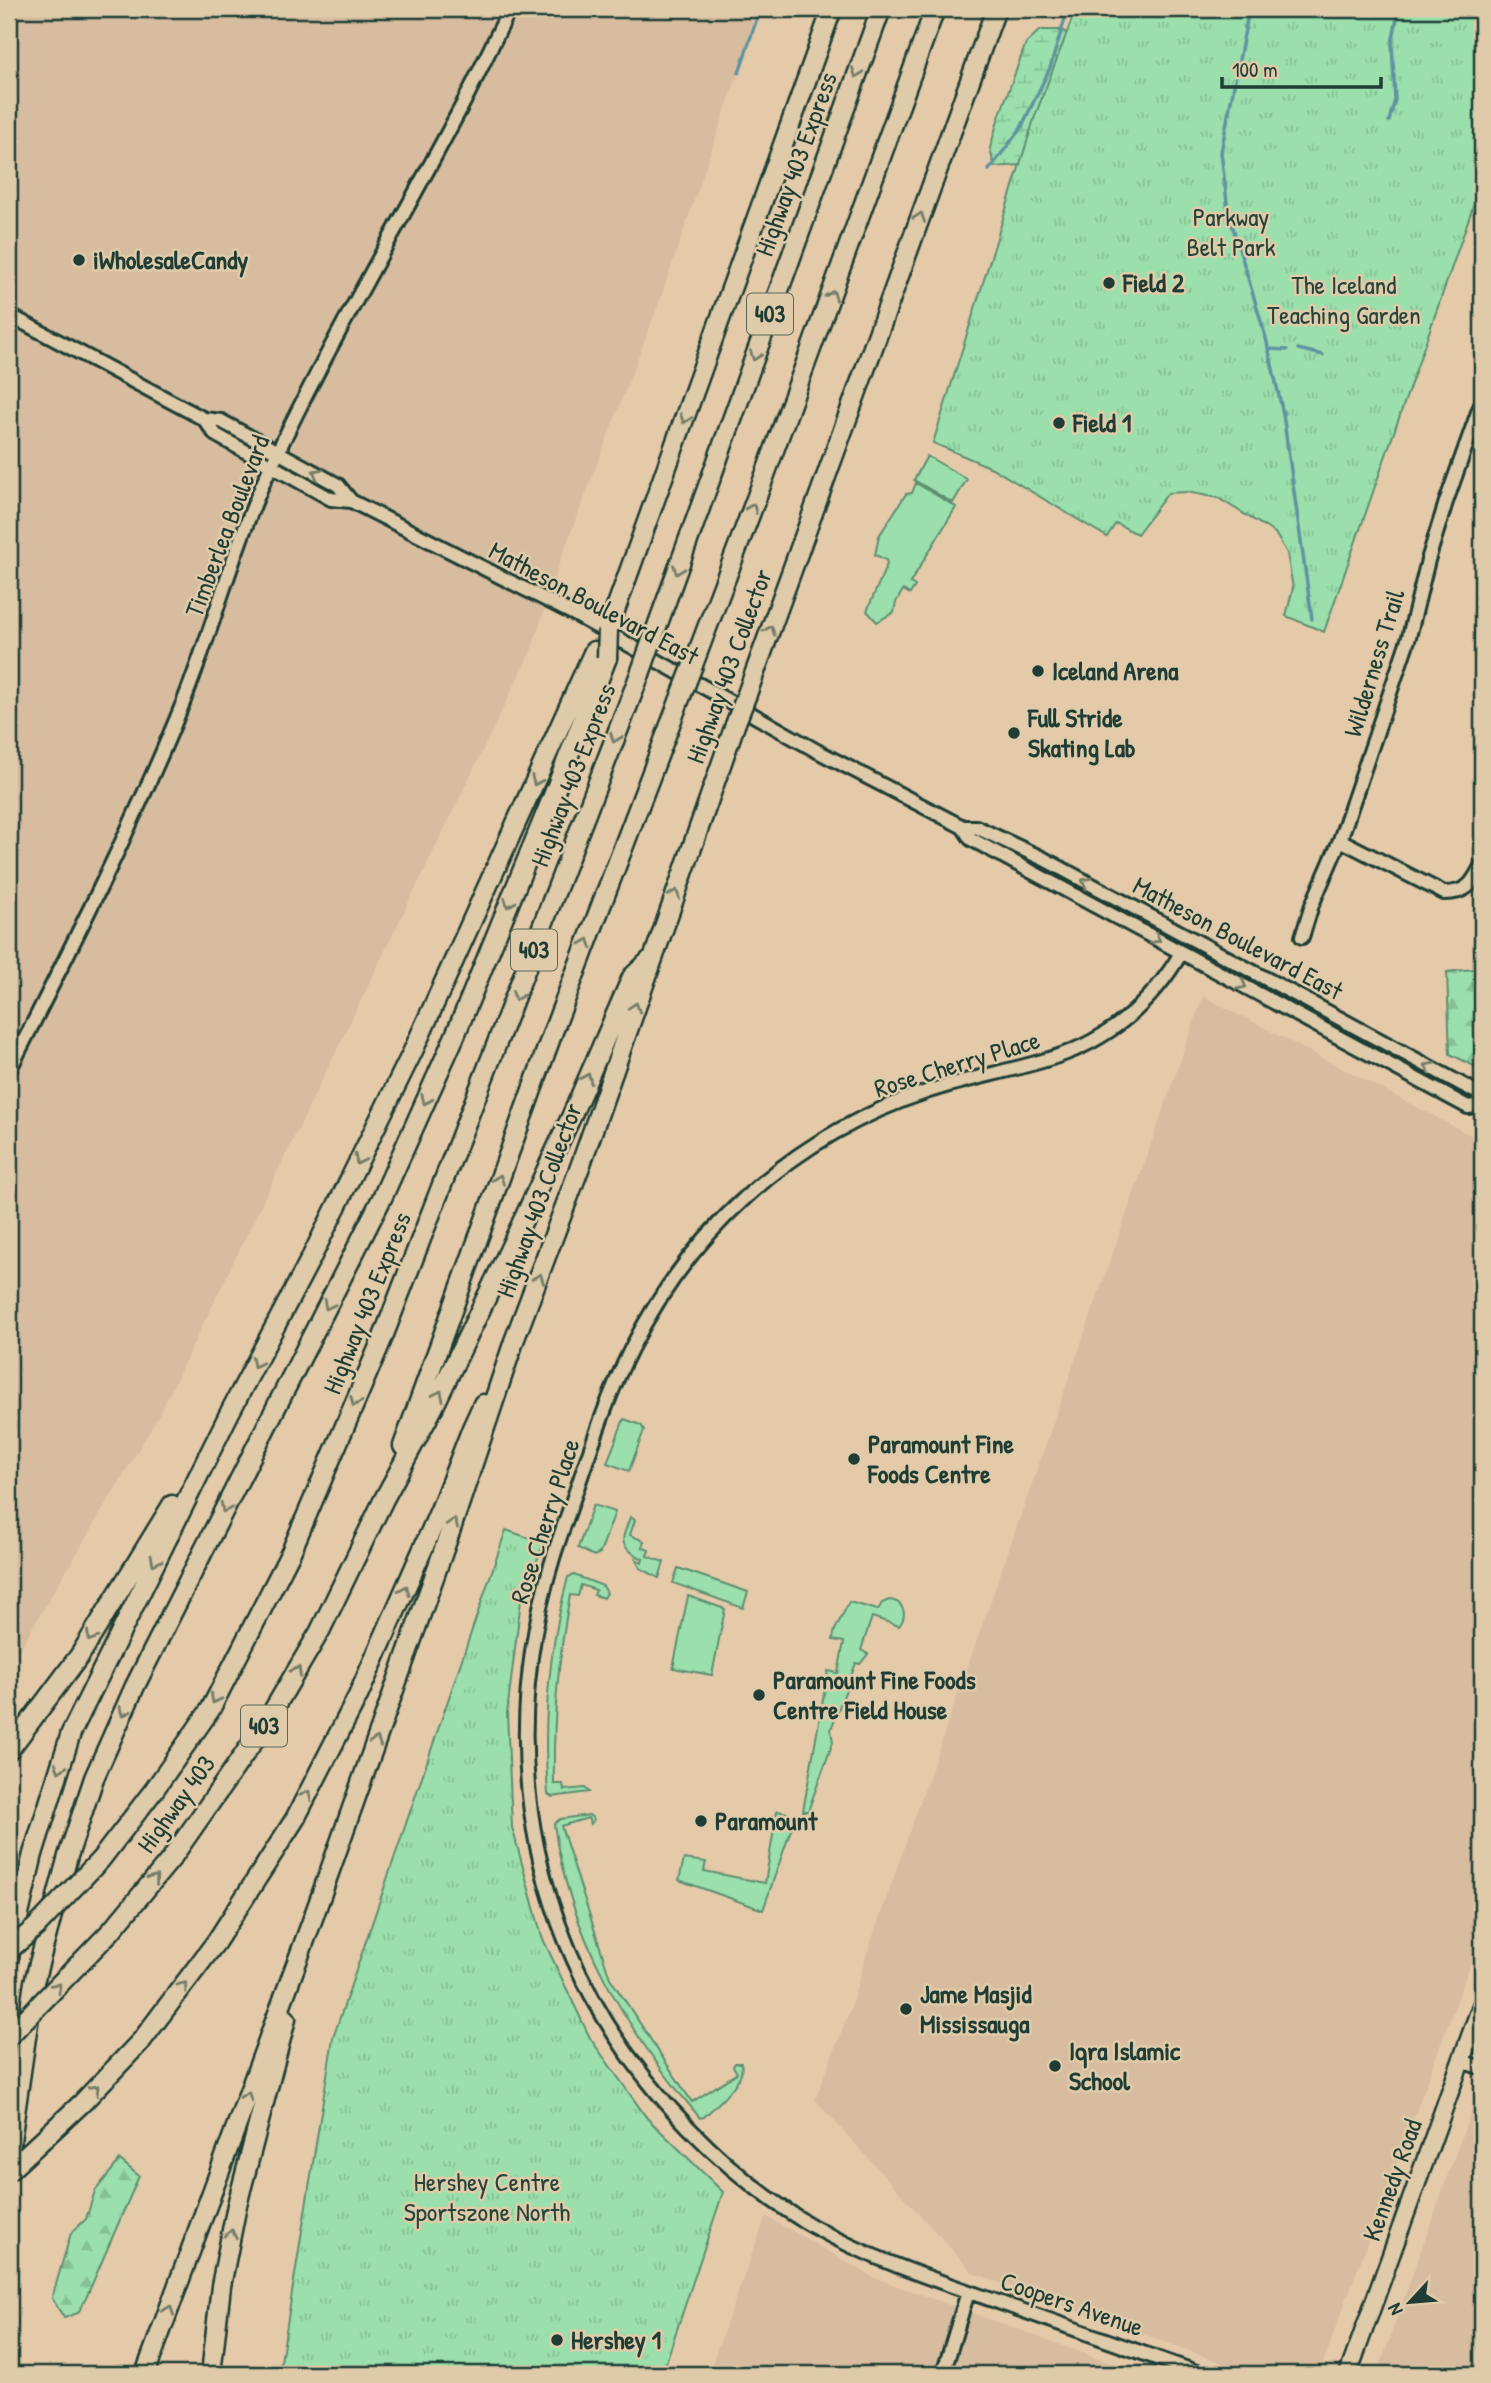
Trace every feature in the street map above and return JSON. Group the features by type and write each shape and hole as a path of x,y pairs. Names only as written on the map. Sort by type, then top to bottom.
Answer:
{"highway":[{"name":"403","path":"600,654 832,9"},
{"name":"Highway 403 Express","path":"292,1552 388,1325 640,674 881,9"},
{"name":"403","path":"384,1499 554,1029 770,463 935,9"},
{"name":"Highway 403 Collector","path":"514,1341 581,1164 735,725 996,9"},
{"path":"9,1958 33,1854 71,1733 413,1051 600,654"},
{"path":"9,2155 34,1982 68,1856 94,1778 135,1686 383,1196 459,1025 561,777 600,654"},
{"path":"384,1499 432,1410 499,1272 632,977 652,958"},
{"path":"145,2374 312,1921 449,1535 514,1341"},
{"path":"9,2171 142,2040 216,1942 295,1819 358,1696 440,1510 472,1428 514,1341"},
{"path":"9,1750 80,1656 230,1412"},
{"name":"Highway 403","path":"9,2036 111,1931 171,1858 264,1726 320,1631 384,1499"},
{"name":"Highway 403","path":"9,1950 36,1927 101,1859 154,1790 210,1710 292,1552"},
{"path":"211,2374 222,2286 237,2205 312,1921"}],"main road":[{"name":"Kennedy Road","path":"1348,2374 1482,2003"}],"street":[{"name":"Timberlea Boulevard","path":"9,1071 107,874 159,761 201,660 232,565 271,466 330,349 458,114 510,9"},
{"name":"Matheson Boulevard East","path":"9,315 204,419 221,421 278,452 338,485 351,502"},
{"name":"Wilderness Trail","path":"1302,936 1340,839 1409,638 1428,560 1482,401"},
{"name":"Matheson Boulevard East","path":"204,419 216,435 331,499 351,502 576,615 817,751 963,827 976,827 1044,859 1478,1093 1482,1105 1468,1107 971,839 963,827"},
{"path":"1340,839 1444,893 1460,893 1473,882 1482,865"},
{"name":"Rose Cherry Place","path":"968,2292 839,2240 772,2200 718,2157 680,2119 618,2043 582,1981 557,1920 546,1886 530,1814 525,1705 535,1626 551,1562 613,1389 629,1353 671,1282 723,1219 770,1177 842,1127 927,1091 1057,1057 1088,1043 1149,999 1181,953"},
{"path":"1461,2062 1482,2068"},
{"name":"Coopers Avenue","path":"943,2374 968,2292 1202,2374"}],"shaded area":[{"path":"9,9 760,9 659,303 563,553 531,651 159,1415 9,1663"},
{"path":"1203,996 1482,1141 1482,1933 1319,2374 1253,2374 973,2273 815,2100 852,2004 864,1962"},
{"path":"1482,2089 1482,2374 1377,2374 1478,2091"},
{"path":"766,2216 873,2277 1141,2374 708,2374"}],"green space":[{"name":"Parkway Belt Park","path":"1076,9 1482,9 1482,181 1324,632 1286,616 1293,588 1287,553 1275,533 1218,498 1187,492 1168,493 1137,534 1116,523 1107,537 992,468 933,443 1035,116"},
{"path":"1040,30 1063,30 1082,48 1021,165 994,167 990,148 998,120 1026,43"},
{"path":"927,456 967,479 953,503 914,480"},
{"path":"916,483 956,507 910,583 915,586 910,594 903,590 894,612 877,622 867,611 887,564 886,560 875,555 879,536 906,494 912,493"},
{"path":"1482,968 1482,1070 1450,1054 1447,972"},
{"path":"624,1419 641,1425 644,1430 629,1471 607,1463"},
{"path":"593,1505 615,1512 600,1553 594,1556 578,1548"},
{"path":"630,1517 635,1520 630,1535 644,1541 642,1547 649,1550 647,1556 664,1562 659,1578 640,1568 636,1559 642,1563 643,1559 628,1550 623,1541"},
{"name":"Hershey Centre Sportszone North","path":"506,1530 544,1543 521,1600 507,1713 512,1827 542,1937 590,2038 647,2118 723,2192 662,2374 279,2374 333,2038"},
{"path":"678,1568 748,1592 743,1608 673,1583"},
{"path":"574,1575 603,1586 607,1593 604,1598 594,1595 596,1590 581,1585 578,1596 570,1595 557,1689 554,1784 563,1784 564,1790 585,1788 589,1792 552,1797 548,1794 546,1766 549,1684 561,1604 568,1577"},
{"path":"688,1596 725,1609 712,1675 673,1668"},
{"path":"889,1600 898,1603 903,1609 902,1622 899,1626 872,1617 861,1650 868,1654 860,1664 856,1663 831,1729 833,1742 808,1811 803,1811 828,1671 838,1673 844,1642 833,1640 834,1632 849,1602 878,1610 882,1603"},
{"path":"777,1811 795,1818 763,1910 679,1880 684,1859 706,1862 704,1871 765,1883"},
{"path":"589,1815 594,1819 591,1824 588,1818 561,1826 610,1978 692,2102 737,2073 733,2066 735,2063 741,2063 742,2070 735,2084 704,2117 700,2118 674,2086 626,2017 588,1944 573,1905 554,1824 560,1819"},
{"path":"120,2160 139,2176 86,2298 78,2313 64,2318 52,2298 71,2233 86,2219 95,2191"}],"waterway":[{"path":"739,73 760,9"},
{"path":"989,170 1021,128 1050,68 1068,9"},
{"path":"1249,9 1221,152 1228,211 1266,338 1283,414 1312,619"},
{"path":"1389,121 1395,100 1392,43 1399,9"},
{"path":"1268,349 1287,350"},
{"path":"1298,349 1323,355"}],"place":[{"name":"iWholesaleCandy","path":"79,260"},
{"name":"Field 2","path":"1109,283"},
{"name":"Field 1","path":"1059,423"},
{"name":"Iceland Arena","path":"1038,671"},
{"name":"Full Stride Skating Lab","path":"1014,733"},
{"name":"Paramount Fine Foods Centre","path":"854,1459"},
{"name":"Paramount Fine Foods Centre Field House","path":"759,1695"},
{"name":"Paramount","path":"701,1821"},
{"name":"Jame Masjid Mississauga","path":"906,2009"},
{"name":"Iqra Islamic School","path":"1055,2066"},
{"name":"Hershey 1","path":"557,2340"}],"park label":[{"name":"The Iceland Teaching Garden","path":"1344,300"}]}
